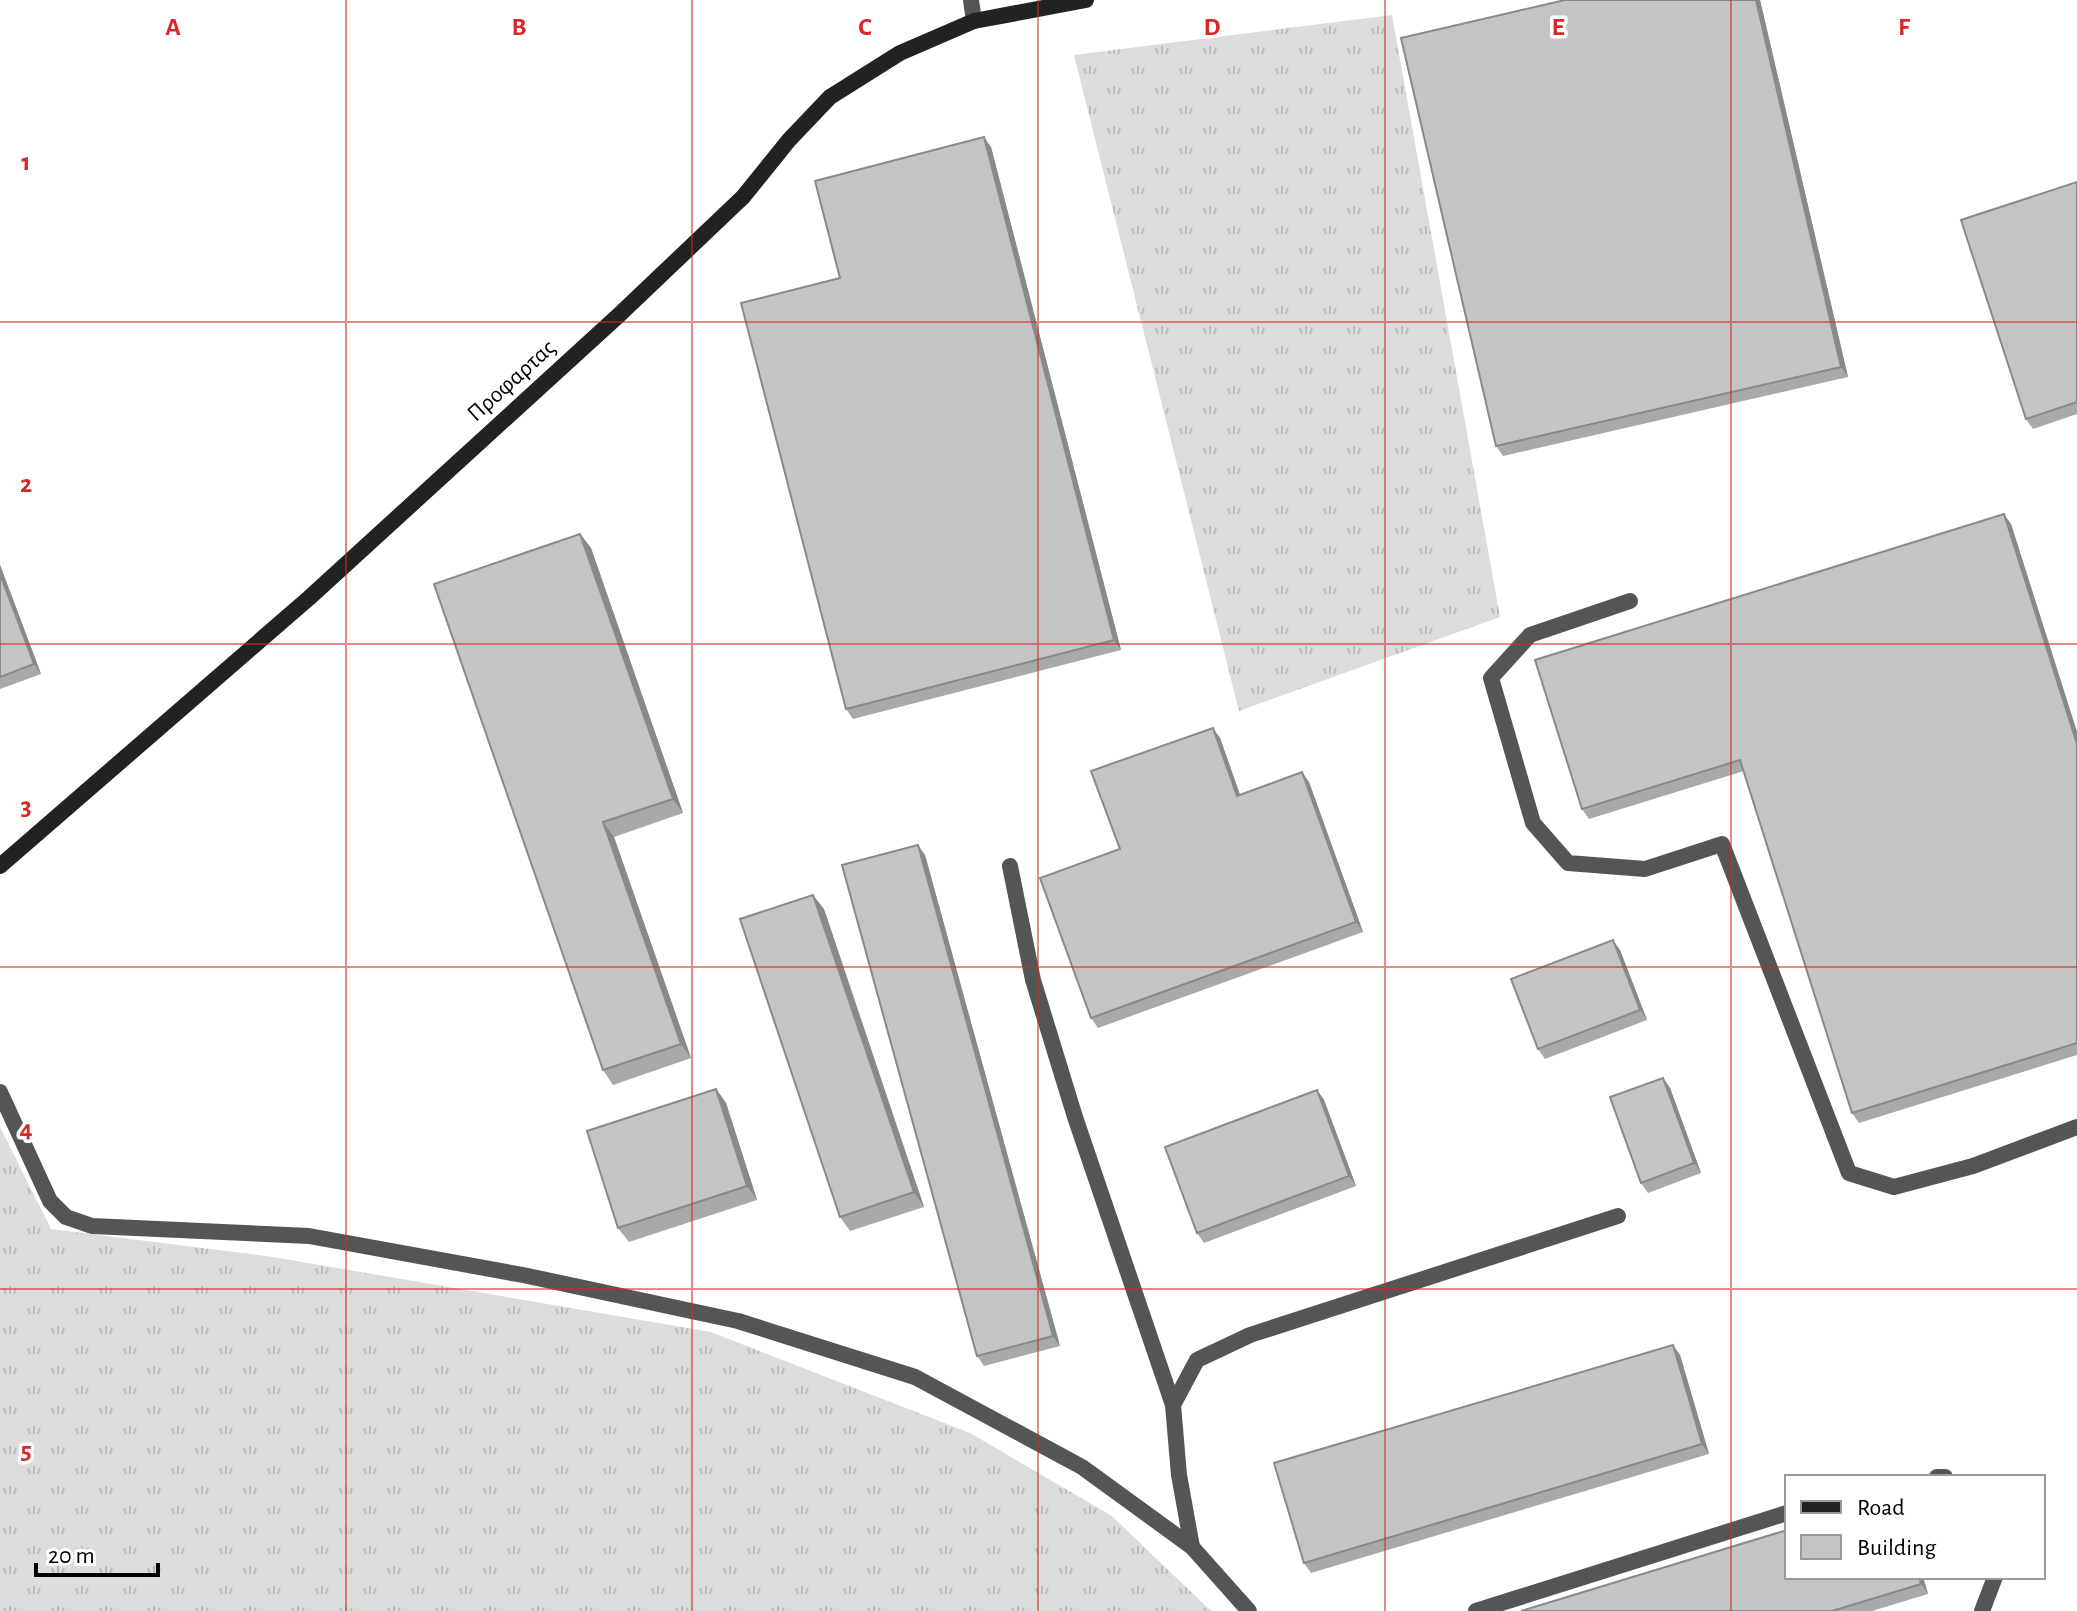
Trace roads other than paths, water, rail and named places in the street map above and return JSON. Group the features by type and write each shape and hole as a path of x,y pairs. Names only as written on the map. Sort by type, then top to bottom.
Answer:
{"street":[{"path":"971,0 974,21"},
{"name":"Προφαρτας","path":"0,866 309,598 619,315 743,197 789,140 830,97 900,53 974,21 1086,0"},
{"path":"1630,601 1530,635 1491,678 1533,823 1568,863 1645,869 1722,844 1849,1173 1894,1187 1973,1166 2077,1127"},
{"path":"1010,866 1037,995 1173,1405 1179,1475 1192,1547"},
{"path":"0,1092 50,1201 66,1217 92,1226 309,1236 523,1275 738,1321 915,1377 1082,1467 1192,1547 1249,1611"},
{"path":"1173,1405 1197,1360 1250,1335 1618,1216"},
{"path":"1476,1611 1785,1514"},
{"path":"1982,1611 1994,1579"}]}
